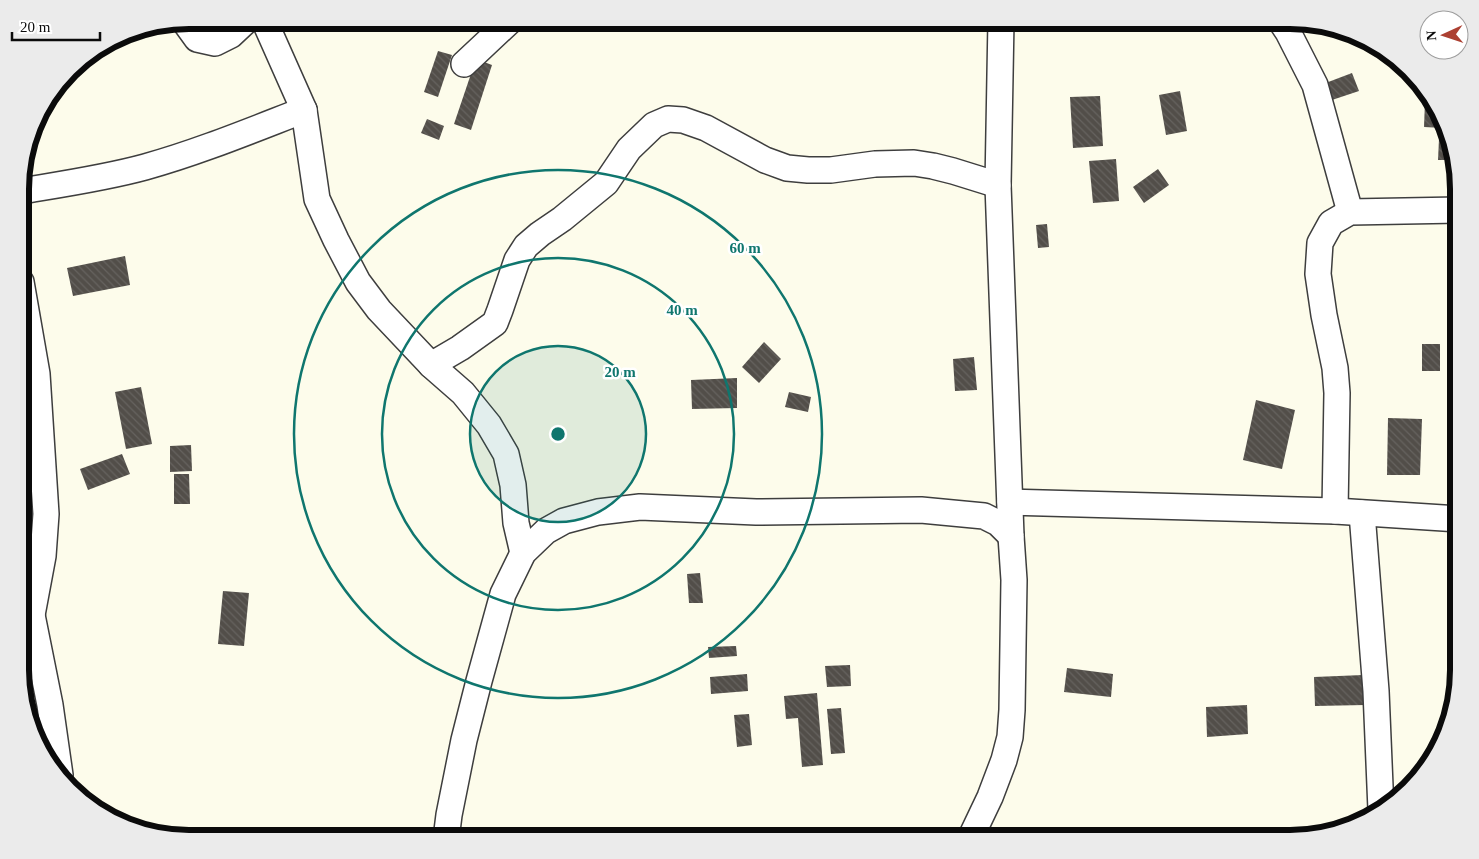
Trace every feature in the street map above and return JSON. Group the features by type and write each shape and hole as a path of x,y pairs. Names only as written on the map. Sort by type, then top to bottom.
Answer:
{"street":[{"path":"190,29 197,39 215,42 231,35 237,29"},
{"path":"268,29 304,110 316,199 358,282 379,310 432,365 463,393 489,425 506,454 513,485 516,523 523,553"},
{"path":"464,64 502,29"},
{"path":"974,830 990,798 1004,760 1010,737 1012,710 1014,580 998,186 1001,29"},
{"path":"1286,29 1316,85 1350,212"},
{"path":"29,190 145,167 304,110"},
{"path":"432,365 495,323 517,260 526,246 606,183 629,149 654,125 668,119 683,120 706,128 765,160 787,168 831,170 875,164 914,163 954,171 998,186"},
{"path":"1335,511 1338,393 1318,274 1320,243 1332,223 1350,212 1450,210"},
{"path":"29,328 37,374 46,514 43,556 29,603"},
{"path":"1010,502 1134,507 1335,511 1450,518"},
{"path":"447,830 464,740 503,594 523,553 546,531 564,521 598,512 640,507 766,512 921,510 984,516 998,523 1011,536"},
{"path":"1362,513 1376,692 1381,802"},
{"path":"29,618 50,705 58,762"}],"building":[{"path":"438,51 452,55 438,97 424,92"},
{"path":"476,59 492,65 471,130 454,124"},
{"path":"1352,73 1359,91 1329,101 1323,84"},
{"path":"1180,91 1187,131 1166,135 1159,95"},
{"path":"1100,96 1103,146 1073,148 1070,97"},
{"path":"1425,103 1438,128 1424,127"},
{"path":"427,119 444,126 439,140 421,133"},
{"path":"1439,139 1442,139 1447,160 1438,160"},
{"path":"1116,159 1119,201 1093,203 1089,161"},
{"path":"1158,169 1169,185 1144,203 1133,187"},
{"path":"1047,224 1049,247 1038,248 1036,225"},
{"path":"125,256 130,285 73,296 67,268"},
{"path":"764,342 781,359 759,383 742,367"},
{"path":"1422,344 1440,344 1440,371 1422,371"},
{"path":"974,357 977,390 955,391 953,359"},
{"path":"737,378 737,408 692,409 691,380"},
{"path":"141,387 152,444 126,449 115,392"},
{"path":"789,392 811,397 808,412 785,407"},
{"path":"1256,400 1295,410 1282,469 1243,460"},
{"path":"1388,418 1422,419 1420,475 1387,475"},
{"path":"191,445 192,471 170,472 170,446"},
{"path":"122,454 130,474 88,490 80,469"},
{"path":"174,474 189,474 190,504 174,504"},
{"path":"700,573 703,603 689,603 687,574"},
{"path":"223,591 249,593 244,646 218,644"},
{"path":"736,646 737,656 709,658 708,647"},
{"path":"850,665 851,686 827,687 825,666"},
{"path":"1067,668 1113,674 1111,697 1064,692"},
{"path":"747,674 748,691 711,694 710,677"},
{"path":"1363,675 1365,705 1315,706 1314,677"},
{"path":"817,693 823,765 802,767 798,718 786,719 784,696"},
{"path":"1247,705 1248,734 1207,737 1206,707"},
{"path":"841,708 845,753 831,754 827,709"},
{"path":"749,714 752,745 737,747 734,715"}]}
